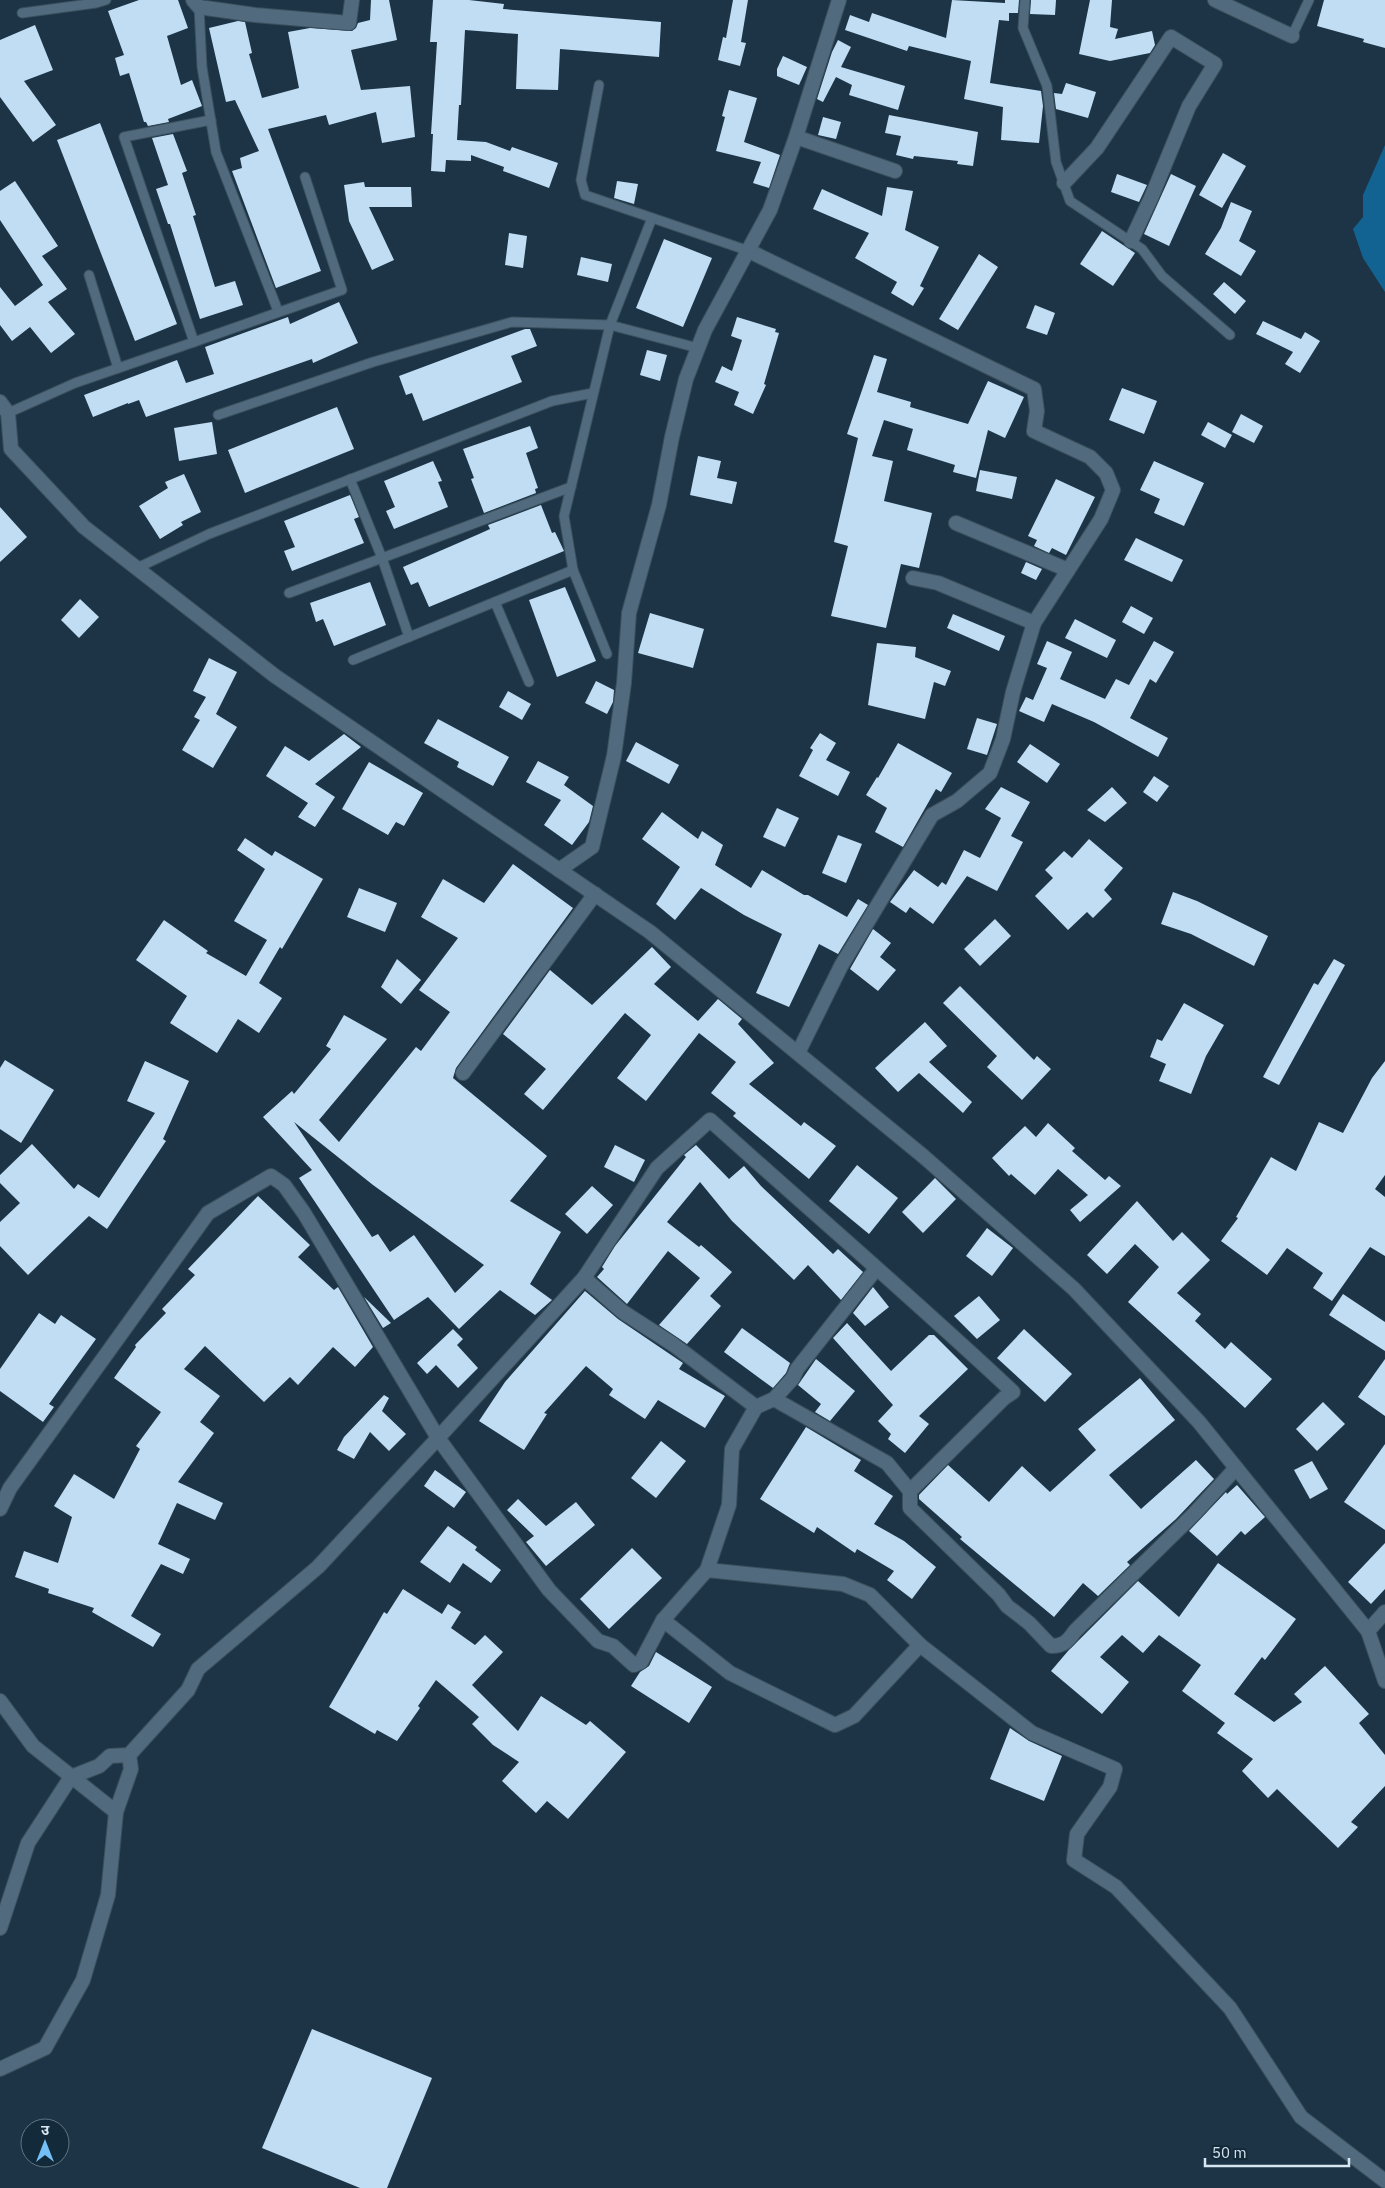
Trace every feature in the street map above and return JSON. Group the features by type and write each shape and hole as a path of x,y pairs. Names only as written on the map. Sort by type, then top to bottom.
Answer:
{"street":[{"path":"196,4 255,15 349,22 352,0"},
{"path":"559,870 592,847 614,756 624,683 629,612 659,505 672,437 686,379 705,330 770,210 796,137 839,0"},
{"path":"1215,0 1292,36"},
{"path":"1064,183 1097,148 1171,37 1216,64 1189,106 1131,241"},
{"path":"796,137 895,171"},
{"path":"749,251 1034,389 1037,411 1034,431 1090,457 1106,473 1113,490 1101,519 1034,623 1012,692 1003,738 990,773 957,801 932,815 841,966 798,1053"},
{"path":"4,408 11,449 84,527 274,676 650,932 923,1156 1074,1290 1199,1422 1368,1631 1385,1681"},
{"path":"956,523 1068,570"},
{"path":"913,578 938,583 1034,623"},
{"path":"463,1073 595,894"},
{"path":"0,1928 28,1843 71,1777 99,1766 110,1756 129,1755 188,1690 198,1669 318,1567 584,1278 657,1168 710,1120 876,1269 918,1303 1013,1392 1004,1398 910,1491"},
{"path":"0,1509 10,1488 208,1213 271,1176 284,1185 304,1213 438,1438 549,1590 598,1641 613,1646 634,1665 641,1662 664,1620 707,1570 729,1505 732,1449 756,1407 774,1399 793,1378 797,1369 876,1269"},
{"path":"584,1278 623,1312 674,1345 756,1407"},
{"path":"774,1399 887,1463 910,1491 910,1508 995,1591 1013,1612 1029,1623 1051,1646 1066,1643 1075,1631 1138,1567 1194,1514 1236,1468"},
{"path":"707,1570 843,1584 870,1595 920,1645 1032,1733 1115,1769 1110,1787 1078,1834 1074,1860 1116,1887 1230,2008 1301,2117 1385,2182"},
{"path":"1368,1631 1385,1612"},
{"path":"664,1620 730,1672 835,1725 854,1716 920,1645"},
{"path":"0,1702 33,1746 116,1812"},
{"path":"0,2069 45,2048 83,1980 108,1895 116,1812 131,1769 129,1755"}],"lane":[{"path":"22,13 106,0"},
{"path":"1025,0 1023,28 1047,86 1056,162 1070,201 1142,249 1162,276 1230,334"},
{"path":"1292,36 1309,0"},
{"path":"196,4 202,67 216,152 278,311"},
{"path":"598,85 580,180 585,195 749,251"},
{"path":"194,342 124,137 211,120"},
{"path":"4,408 342,290 305,177"},
{"path":"607,654 573,570 564,516 610,325 652,218"},
{"path":"89,275 118,368"},
{"path":"218,416 373,362 422,350 512,322 610,325 698,348"},
{"path":"136,568 209,534 552,401 593,393"},
{"path":"350,479 382,558 409,637"},
{"path":"289,594 571,487"},
{"path":"353,660 573,570"},
{"path":"495,602 529,682"}],"water":[{"path":"1385,145 1385,292 1363,258 1353,229 1363,217 1363,195"}],"building":[{"path":"139,0 178,0 188,28 167,36 181,85 192,80 202,106 168,119 169,122 148,126 144,122 129,73 120,76 115,58 124,55 108,11"},
{"path":"371,0 389,0 397,40 351,50 361,90 410,86 415,137 382,143 376,112 329,125 326,115 268,129 321,271 276,288 232,171 242,168 240,158 259,151 235,100 226,102 209,28 238,21 245,22 252,53 249,54 262,98 299,88 288,32 310,28 352,31 358,23 370,20"},
{"path":"433,0 469,0 504,4 503,9 661,22 659,57 560,49 558,90 516,89 518,34 465,30 457,140 486,142 510,151 512,147 558,163 549,188 503,171 504,167 471,155 471,161 446,160 445,172 431,171 433,134 431,134 437,42 430,42"},
{"path":"733,0 748,0 741,42 746,43 740,66 718,60 723,37 726,38"},
{"path":"952,0 1005,3 1005,0 1019,0 1018,13 1009,13 1009,21 999,20 990,83 1041,91 1043,106 1039,143 1001,140 1003,107 964,99 971,61 909,46 907,51 845,30 850,15 869,22 872,13 946,38"},
{"path":"1031,0 1056,0 1055,15 1030,14"},
{"path":"1090,0 1112,0 1110,27 1118,29 1115,39 1152,31 1155,45 1150,53 1110,61 1079,54"},
{"path":"1324,0 1385,0 1385,48 1363,42 1364,39 1317,26"},
{"path":"35,25 53,70 24,81 56,125 33,142 0,97 0,40"},
{"path":"838,40 851,47 841,67 905,86 898,110 849,95 852,85 836,77 823,102 817,99 832,52"},
{"path":"783,56 807,67 799,85 777,76 777,69"},
{"path":"1066,83 1096,92 1088,118 1056,109 1054,93 1062,94"},
{"path":"729,90 757,98 744,142 780,155 769,188 753,183 761,162 716,151 725,117 722,116"},
{"path":"889,115 978,132 973,166 957,164 958,161 914,156 913,159 896,155 901,136 885,133"},
{"path":"823,117 841,122 836,139 818,135"},
{"path":"100,123 177,324 135,341 57,140"},
{"path":"173,134 187,171 182,173 196,215 193,216 215,287 235,281 243,305 200,319 170,224 168,224 156,189 168,185 152,138"},
{"path":"1223,153 1246,166 1222,208 1199,195"},
{"path":"1117,174 1147,185 1139,202 1111,192"},
{"path":"1171,174 1196,186 1169,246 1144,234"},
{"path":"15,181 58,246 42,256 67,289 48,302 75,334 51,353 30,327 12,341 0,325 0,287 15,306 43,285 0,220 0,191"},
{"path":"617,181 638,184 634,204 614,198"},
{"path":"364,182 365,187 411,187 412,207 369,207 394,260 372,270 349,221 344,185"},
{"path":"887,187 913,191 905,230 939,247 920,286 924,288 913,306 891,293 897,282 855,258 869,233 813,209 822,189 882,216"},
{"path":"1231,202 1252,211 1239,241 1256,251 1241,276 1205,254 1221,228"},
{"path":"1102,231 1135,253 1113,286 1080,264"},
{"path":"509,233 527,236 523,268 505,265"},
{"path":"664,239 712,258 683,327 636,308"},
{"path":"979,254 998,267 958,330 939,319"},
{"path":"581,257 612,264 608,282 577,275"},
{"path":"1224,282 1246,301 1235,314 1213,294"},
{"path":"339,302 358,343 313,363 312,359 146,417 139,400 93,417 84,395 177,360 186,383 214,374 205,347 288,317 290,324"},
{"path":"1035,305 1055,313 1047,335 1026,328"},
{"path":"737,317 776,329 775,332 779,333 764,384 766,385 753,414 734,405 739,392 715,382 722,366 732,371 742,340 731,336"},
{"path":"1263,321 1301,339 1305,332 1320,341 1300,373 1285,364 1293,352 1256,334"},
{"path":"525,329 530,329 537,346 511,356 522,382 423,421 412,393 406,395 399,376"},
{"path":"647,350 667,355 660,381 640,375"},
{"path":"874,355 887,359 877,392 911,402 910,407 968,424 988,381 1024,397 1005,438 988,430 976,478 953,472 955,465 907,450 913,429 884,420 872,456 893,461 884,501 932,513 919,568 901,564 886,628 831,616 848,546 834,542 858,438 847,434"},
{"path":"1122,388 1157,401 1144,434 1109,420"},
{"path":"337,407 354,449 245,493 228,450"},
{"path":"1241,414 1263,426 1254,443 1232,432"},
{"path":"212,422 217,454 179,461 174,428"},
{"path":"1208,422 1232,435 1225,448 1201,435"},
{"path":"530,426 538,448 526,453 538,488 535,489 536,493 484,513 471,479 474,478 463,449"},
{"path":"698,456 721,461 717,478 737,482 732,504 690,495"},
{"path":"433,461 442,481 438,482 448,507 394,529 386,511 395,507 384,481"},
{"path":"1154,461 1204,483 1184,526 1154,513 1160,499 1140,490"},
{"path":"980,470 1017,477 1012,499 976,491"},
{"path":"184,474 201,512 181,522 183,525 160,539 139,506 168,488 165,482"},
{"path":"1056,479 1095,497 1066,555 1052,548 1049,553 1034,546 1037,540 1028,536"},
{"path":"350,495 359,517 354,519 364,543 292,571 284,551 295,547 284,521"},
{"path":"541,505 552,533 555,532 564,551 429,607 418,582 411,585 403,567 490,529 488,525"},
{"path":"0,507 27,537 0,562"},
{"path":"1136,538 1183,560 1172,582 1124,560"},
{"path":"1026,562 1042,569 1036,580 1021,573"},
{"path":"370,582 386,625 334,646 323,619 316,622 310,603"},
{"path":"565,587 596,661 557,677 529,600"},
{"path":"80,599 99,617 79,638 61,620"},
{"path":"1131,606 1153,618 1144,634 1122,622"},
{"path":"650,613 704,629 693,668 638,653"},
{"path":"953,614 1005,636 999,651 947,628"},
{"path":"1075,619 1116,640 1107,658 1065,638"},
{"path":"1047,641 1072,652 1060,679 1105,699 1116,679 1129,685 1154,641 1174,652 1156,683 1150,679 1130,718 1168,738 1158,757 1094,722 1052,704 1044,722 1019,711 1026,697 1033,700 1047,668 1037,664"},
{"path":"877,643 916,647 915,657 951,671 945,686 934,682 925,719 868,705"},
{"path":"209,658 237,672 216,714 237,727 213,768 182,750 200,720 194,717 206,697 193,691"},
{"path":"596,681 614,690 613,702 607,714 585,703"},
{"path":"508,691 531,704 522,720 499,707"},
{"path":"977,718 997,724 987,755 967,749"},
{"path":"438,719 509,757 493,786 457,767 459,762 424,743"},
{"path":"820,733 836,743 826,760 850,772 838,796 799,776 813,750 810,748"},
{"path":"344,734 361,747 315,784 335,797 315,827 298,817 308,803 266,776 285,746 309,761"},
{"path":"636,742 679,765 669,784 626,761"},
{"path":"898,743 952,773 941,792 936,789 903,847 875,832 887,808 866,795"},
{"path":"1030,744 1060,764 1047,783 1017,762"},
{"path":"538,761 569,777 564,785 593,806 589,822 572,845 544,825 561,800 526,782"},
{"path":"369,762 423,793 404,826 396,822 388,835 342,809"},
{"path":"1154,776 1169,786 1157,802 1143,792"},
{"path":"1001,787 1030,802 1011,836 1023,842 997,891 967,876 933,924 910,907 906,913 890,902 914,870 938,887 942,882 946,885 964,850 980,858 1001,818 985,809"},
{"path":"1112,787 1127,803 1105,822 1087,810"},
{"path":"777,808 799,818 785,847 763,837"},
{"path":"662,812 698,839 702,831 723,845 715,865 751,888 762,870 804,895 808,895 847,917 858,899 868,905 838,954 819,944 789,1007 756,993 782,934 744,915 701,888 675,920 656,904 680,867 642,839"},
{"path":"838,835 862,844 846,883 822,873"},
{"path":"245,838 272,856 275,851 323,879 282,949 280,947 259,983 282,998 259,1033 238,1019 217,1053 170,1023 187,996 136,960 164,920 208,951 206,953 246,976 267,940 234,921 265,869 237,850"},
{"path":"1089,839 1123,868 1104,890 1112,899 1093,918 1087,912 1068,930 1035,896 1053,878 1045,870 1064,851 1072,858"},
{"path":"513,864 573,908 456,1068 453,1078 547,1156 510,1201 561,1232 530,1284 552,1300 535,1315 500,1290 459,1329 428,1297 394,1320 299,1178 312,1170 263,1117 292,1091 294,1094 331,1049 326,1046 344,1015 387,1039 319,1120 339,1142 416,1047 421,1051 450,1012 419,990 458,938 421,917 443,879 484,903","holes":["294,1122 373,1185 484,1265 455,1293 414,1235 390,1252 378,1234 372,1237"]},
{"path":"359,888 397,903 385,932 347,917"},
{"path":"1173,892 1197,901 1268,936 1254,966 1191,934 1161,924"},
{"path":"995,919 1011,936 980,966 964,949"},
{"path":"873,929 891,943 880,957 896,970 878,991 850,969"},
{"path":"652,947 671,967 654,984 698,1021 718,999 742,1019 738,1024 774,1063 749,1084 801,1126 804,1122 836,1146 809,1179 733,1116 736,1113 711,1093 736,1062 699,1033 646,1101 617,1078 651,1035 625,1013 543,1110 524,1094 546,1069 503,1034 550,970 592,1005"},
{"path":"397,959 421,980 401,1004 381,987"},
{"path":"1334,959 1345,965 1279,1085 1263,1077 1314,983 1318,985"},
{"path":"960,986 1034,1060 1037,1056 1051,1069 1022,1100 987,1067 997,1056 943,1003"},
{"path":"1184,1003 1224,1025 1206,1056 1191,1094 1159,1081 1166,1064 1150,1057 1157,1039 1162,1041"},
{"path":"925,1022 947,1046 929,1062 972,1102 963,1113 919,1073 898,1092 875,1068"},
{"path":"5,1060 54,1090 21,1143 0,1129 0,1068"},
{"path":"145,1061 189,1081 163,1139 166,1141 107,1229 89,1216 28,1275 0,1246 0,1222 20,1203 0,1183 0,1175 32,1144 74,1189 78,1184 99,1198 155,1113 127,1101"},
{"path":"1385,1061 1385,1175 1375,1189 1385,1197 1385,1256 1370,1247 1332,1301 1313,1288 1323,1273 1287,1248 1267,1275 1221,1241 1238,1218 1236,1217 1271,1157 1296,1171 1319,1122 1343,1133 1372,1078"},
{"path":"1048,1123 1075,1148 1072,1151 1105,1180 1109,1176 1121,1186 1080,1222 1070,1210 1088,1195 1058,1169 1035,1195 1011,1174 1009,1176 992,1158 1025,1126 1036,1137"},
{"path":"615,1145 645,1160 634,1182 604,1167"},
{"path":"696,1145 729,1179 744,1166 761,1186 833,1254 838,1249 863,1272 841,1300 808,1265 794,1280 732,1221 700,1182 667,1222 699,1247 701,1245 732,1272 710,1296 721,1306 687,1344 659,1325 700,1278 668,1251 627,1304 597,1277 604,1269 602,1267 615,1246 686,1157 684,1155"},
{"path":"857,1165 898,1198 869,1234 829,1201"},
{"path":"935,1178 956,1199 923,1233 902,1212"},
{"path":"592,1186 613,1205 587,1234 565,1214"},
{"path":"258,1196 310,1245 298,1257 334,1290 338,1287 373,1347 355,1367 333,1347 298,1385 290,1377 264,1402 205,1346 184,1369 220,1396 200,1422 214,1433 178,1482 223,1503 215,1520 177,1503 158,1544 190,1559 183,1574 161,1564 131,1616 161,1634 153,1647 92,1612 94,1608 48,1593 49,1589 15,1577 24,1551 58,1563 72,1517 54,1506 74,1474 114,1499 140,1449 136,1446 161,1412 114,1378 136,1347 135,1345 166,1313 162,1309 195,1275 188,1269"},
{"path":"1137,1201 1173,1241 1182,1232 1210,1260 1177,1293 1201,1314 1195,1321 1225,1349 1231,1342 1272,1379 1245,1408 1128,1302 1159,1267 1135,1244 1107,1274 1087,1255"},
{"path":"987,1228 1013,1248 992,1276 966,1256"},
{"path":"873,1287 889,1307 865,1326 853,1313"},
{"path":"585,1291 618,1319 683,1363 679,1369 725,1396 705,1428 658,1400 645,1419 609,1395 613,1389 586,1366 544,1413 547,1414 524,1450 479,1421 505,1382"},
{"path":"1343,1294 1385,1322 1385,1351 1329,1315"},
{"path":"979,1296 1000,1320 977,1339 954,1316"},
{"path":"364,1297 391,1323 383,1328"},
{"path":"39,1313 55,1324 61,1315 96,1339 49,1404 54,1407 43,1422 0,1391 0,1369"},
{"path":"847,1323 891,1371 929,1335 934,1335 968,1369 919,1416 929,1424 905,1453 888,1439 891,1434 878,1421 893,1405 833,1338"},
{"path":"742,1328 790,1363 786,1373 773,1388 724,1352"},
{"path":"453,1329 463,1339 457,1345 478,1368 458,1388 436,1365 427,1374 417,1363"},
{"path":"1024,1329 1072,1374 1045,1402 997,1358"},
{"path":"816,1359 855,1391 830,1421 815,1412 821,1404 798,1385"},
{"path":"1385,1359 1385,1416 1358,1397"},
{"path":"1140,1378 1175,1420 1109,1475 1141,1509 1196,1460 1214,1479 1176,1519 1127,1562 1130,1565 1098,1596 1083,1583 1054,1617 960,1539 962,1537 919,1499 919,1495 948,1465 989,1502 1022,1466 1050,1492 1096,1450 1078,1429"},
{"path":"384,1395 389,1398 382,1411 406,1434 389,1451 370,1432 354,1459 337,1450 344,1437"},
{"path":"1323,1402 1345,1424 1317,1451 1296,1429"},
{"path":"806,1427 861,1460 854,1471 893,1496 874,1524 904,1541 936,1567 912,1599 887,1580 894,1571 857,1549 855,1553 817,1527 814,1533 760,1499"},
{"path":"661,1441 686,1461 656,1498 631,1478"},
{"path":"1385,1444 1385,1530 1344,1502"},
{"path":"1312,1461 1328,1489 1310,1499 1294,1470"},
{"path":"435,1470 466,1492 454,1508 424,1486"},
{"path":"1237,1485 1265,1517 1245,1535 1241,1531 1217,1556 1189,1531 1226,1492 1227,1494"},
{"path":"518,1499 546,1526 576,1502 595,1525 546,1566 526,1542 534,1536 507,1510"},
{"path":"448,1526 477,1547 475,1550 501,1570 491,1583 463,1563 450,1583 420,1562"},
{"path":"1385,1543 1385,1589 1371,1604 1348,1582"},
{"path":"632,1548 662,1578 609,1629 580,1599"},
{"path":"1218,1563 1296,1619 1265,1660 1262,1657 1234,1694 1274,1722 1302,1702 1294,1694 1325,1666 1369,1714 1359,1723 1385,1755 1385,1786 1351,1822 1358,1827 1338,1848 1277,1789 1268,1798 1242,1771 1253,1759 1217,1733 1225,1723 1182,1691 1201,1665 1159,1635 1143,1653 1122,1635 1100,1657 1129,1682 1102,1714 1051,1671 1068,1651 1138,1581 1179,1617"},
{"path":"403,1589 442,1614 448,1604 461,1612 451,1628 475,1645 485,1635 503,1652 472,1685 518,1731 541,1696 586,1725 590,1721 626,1752 568,1819 547,1801 536,1813 502,1781 519,1762 493,1745 472,1724 479,1717 436,1680 418,1706 420,1708 397,1741 377,1730 375,1734 329,1707 384,1612 387,1614"},
{"path":"656,1652 712,1687 689,1723 631,1686 640,1672 649,1666"},
{"path":"1010,1728 1029,1741 1062,1756 1044,1801 990,1779"},
{"path":"312,2029 432,2078 387,2188 360,2188 262,2148"}]}
